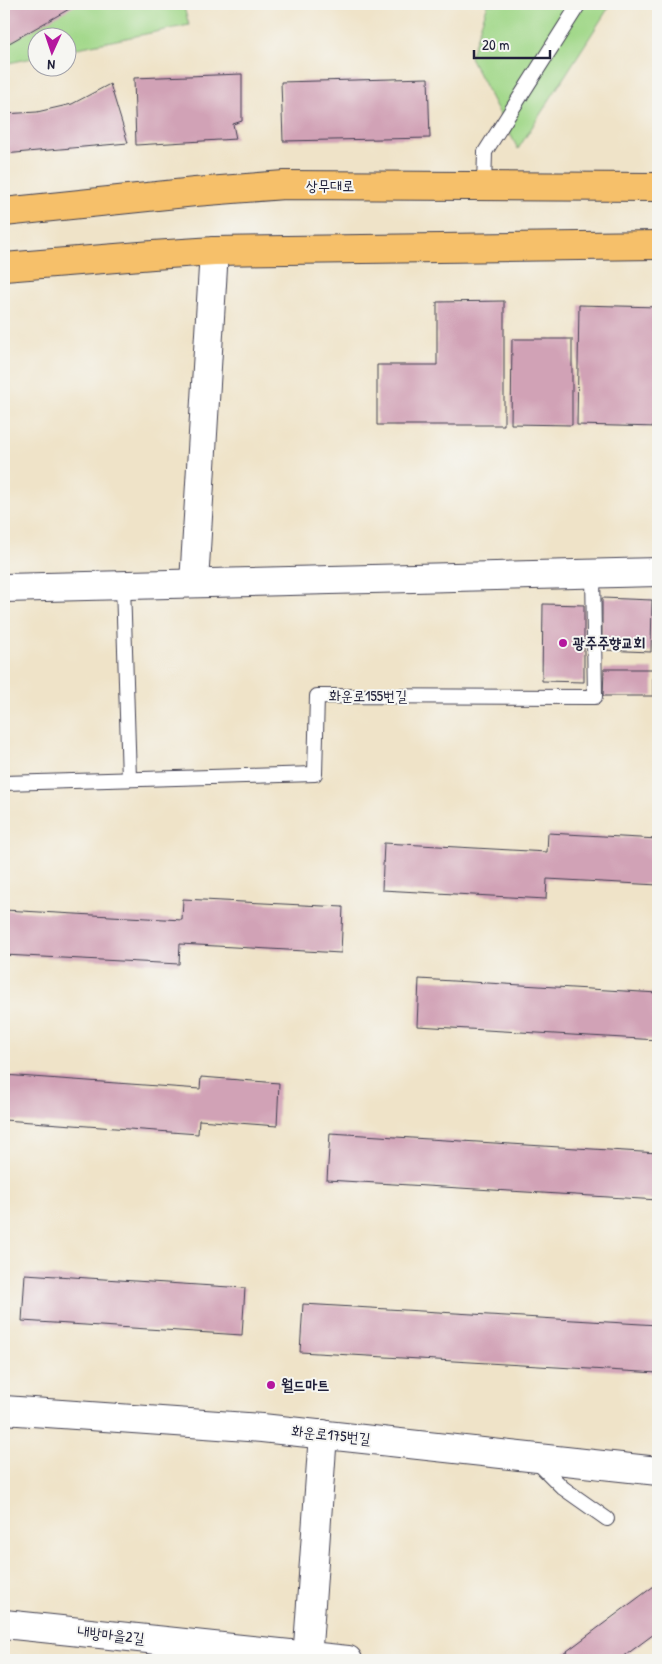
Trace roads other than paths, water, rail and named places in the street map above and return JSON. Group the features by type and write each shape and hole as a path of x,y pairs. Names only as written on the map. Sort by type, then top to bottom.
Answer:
{"main road":[{"name":"상무대로","path":"4,212 284,185 658,187"},
{"path":"4,267 214,252 658,246"}],"street":[{"path":"194,584 214,252"},
{"path":"4,588 658,572"},
{"name":"화운로175번길","path":"4,1410 323,1434 658,1471"},
{"path":"308,1658 323,1434"},
{"name":"내방마을2길","path":"4,1624 308,1658 348,1660"}],"lane":[{"path":"484,186 485,152 579,4"},
{"name":"화운로155번길","path":"4,783 315,774 317,696 595,697 593,574"},
{"path":"124,585 129,779"},
{"path":"532,1457 563,1488 607,1519"}],"place":[{"name":"광주주향교회","path":"563,643"},
{"name":"월드마트","path":"271,1385"}]}
